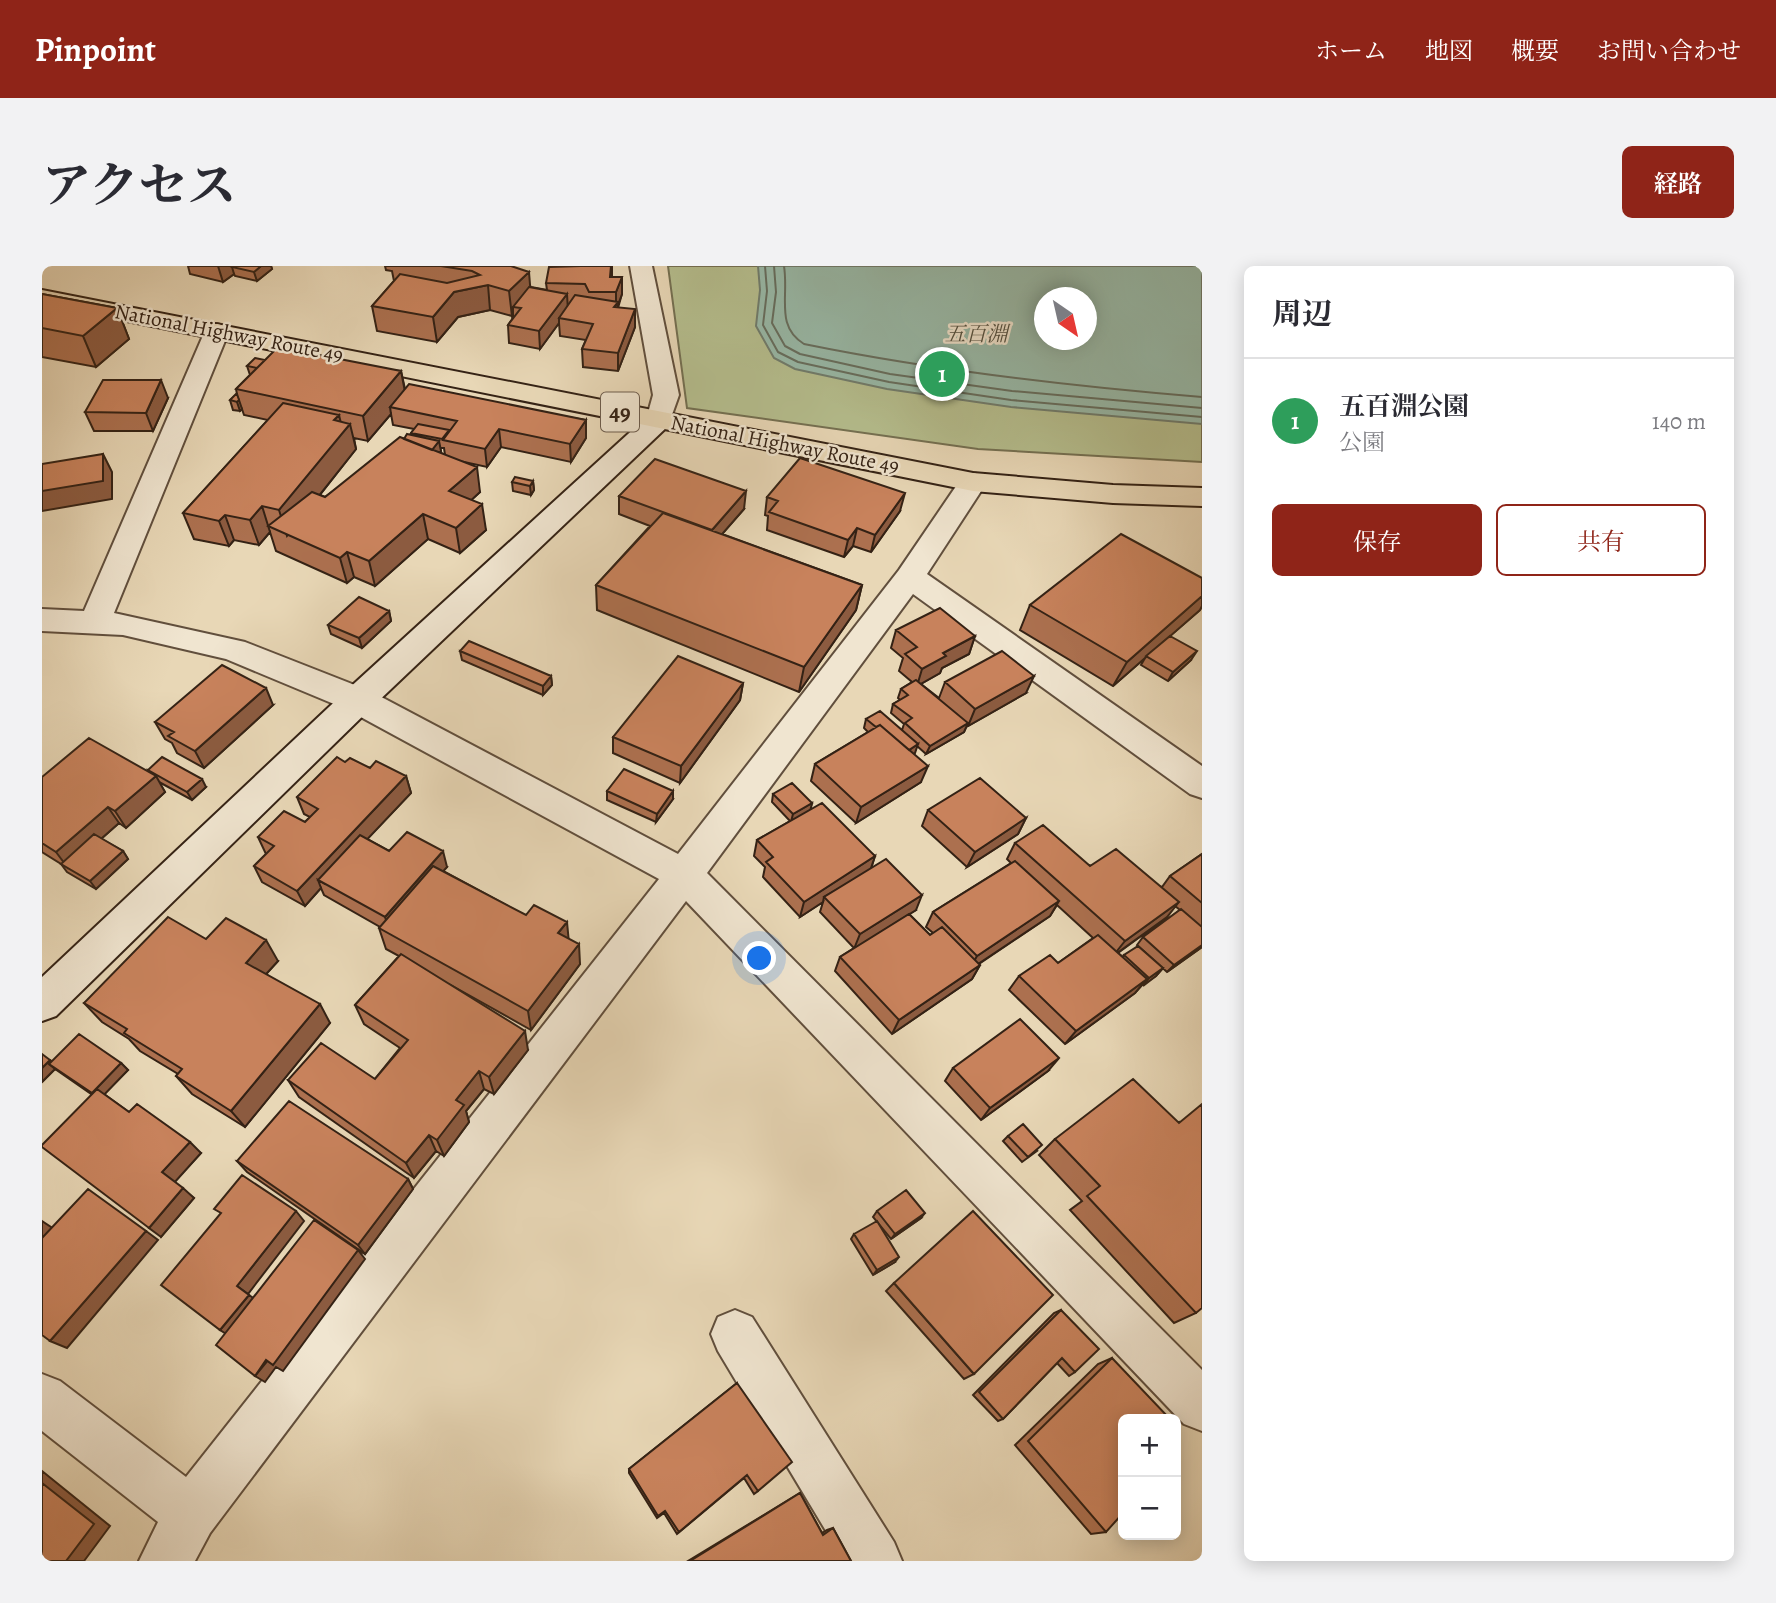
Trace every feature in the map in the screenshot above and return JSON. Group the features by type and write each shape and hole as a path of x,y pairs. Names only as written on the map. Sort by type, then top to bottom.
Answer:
{"highway":[{"name":"National Highway Route 49","path":"42,297 974,482 1113,494 1202,497"}],"street":[{"path":"42,1003 358,700 659,419 666,395 640,266"},
{"path":"95,622 217,331"},
{"path":"166,1561 191,1514 684,875 910,577 974,482"},
{"path":"910,577 1202,784"},
{"path":"42,620 95,622 169,634 234,650 358,700 684,875 1202,1406"},
{"path":"735,1334 875,1561"},
{"path":"42,1399 191,1514"}],"shaded area":[{"name":"五百淵","path":"668,266 1202,266 1202,462 978,449 687,408"}],"water":[{"name":"五百淵","path":"758,266 1202,266 1202,424 1011,407 887,389 795,369 774,358 756,326 760,290"}],"building":[{"path":"233,266 261,266 254,272"},
{"path":"441,266 511,266 529,272 509,291 488,285 454,292 433,317 372,306 400,274 447,283 480,275"},
{"path":"611,266 610,277 622,277 616,292 589,292 585,284 546,283 549,267"},
{"path":"529,287 567,294 539,331 508,325 521,308 513,307"},
{"path":"42,294 117,308 83,336 42,328"},
{"path":"575,295 618,302 614,307 635,309 618,353 582,349 593,324 559,318"},
{"path":"278,347 401,371 363,416 236,389"},
{"path":"255,358 265,360 257,368 247,366"},
{"path":"103,380 161,380 146,413 85,412"},
{"path":"409,384 586,420 570,444 499,429 485,449 443,440 457,421 390,407"},
{"path":"236,394 239,400 237,402 230,400"},
{"path":"283,403 339,415 334,420 350,424 279,510 262,506 250,520 225,515 219,521 183,513"},
{"path":"418,424 449,430 442,439 411,433"},
{"path":"407,434 439,441 432,450 404,439"},
{"path":"400,437 477,467 449,491 482,504 456,528 423,514 369,561 347,552 340,558 268,526 312,492 325,497"},
{"path":"103,454 103,481 42,491 42,464"},
{"path":"800,458 905,493 875,535 857,528 848,540 769,512 778,501 767,497"},
{"path":"655,459 746,491 712,530 619,496"},
{"path":"515,477 533,481 530,486 512,482"},
{"path":"663,513 862,585 804,667 596,585"},
{"path":"1121,534 1202,578 1202,596 1127,662 1030,605"},
{"path":"359,597 389,611 359,638 328,625"},
{"path":"940,608 975,636 943,653 946,656 922,669 905,654 917,647 896,630"},
{"path":"1170,636 1197,651 1173,672 1146,656"},
{"path":"469,641 551,676 543,686 460,651"},
{"path":"1002,651 1034,676 975,709 945,682"},
{"path":"678,656 743,683 681,766 613,737"},
{"path":"222,665 266,688 195,751 168,736 174,732 155,722"},
{"path":"916,680 968,723 930,746 905,723 912,718 893,704 908,695 901,689"},
{"path":"880,711 918,744 909,750 880,725 876,727 866,719"},
{"path":"880,725 928,766 861,807 815,764"},
{"path":"89,738 156,776 115,811 108,807 56,852 42,843 42,777"},
{"path":"162,757 202,779 187,792 148,770"},
{"path":"337,757 345,762 350,758 370,768 376,761 406,776 297,891 254,866 274,846 258,837 284,811 305,822 318,809 297,797"},
{"path":"624,769 673,791 657,814 607,791"},
{"path":"980,778 1026,818 975,852 928,810"},
{"path":"792,783 812,803 793,814 773,794"},
{"path":"822,803 875,856 804,902 766,862 773,857 757,840"},
{"path":"1043,825 1090,866 1116,849 1179,902 1125,941 1015,843"},
{"path":"407,832 443,851 385,917 318,880 360,835 389,851"},
{"path":"94,834 123,851 90,881 61,864"},
{"path":"1202,854 1202,903 1170,876"},
{"path":"886,859 922,895 860,934 824,897"},
{"path":"1015,861 1059,901 977,956 933,912"},
{"path":"433,866 526,915 534,905 567,922 558,933 579,944 528,1011 379,928"},
{"path":"1181,909 1202,927 1202,945 1174,965 1143,937"},
{"path":"909,914 930,935 942,927 980,965 899,1020 840,957"},
{"path":"168,917 206,939 226,918 266,940 246,963 320,1004 231,1111 176,1076 182,1069 124,1033 127,1029 84,1003"},
{"path":"1098,935 1147,979 1076,1031 1019,976 1050,955 1058,963"},
{"path":"1138,946 1163,968 1149,978 1124,955"},
{"path":"401,954 525,1031 489,1077 479,1071 456,1100 464,1105 437,1140 429,1135 406,1163 288,1080 321,1043 375,1079 408,1040 355,1005"},
{"path":"1020,1019 1059,1058 990,1108 953,1068"},
{"path":"79,1034 121,1063 92,1093 49,1064"},
{"path":"42,1054 50,1060 42,1068"},
{"path":"1133,1079 1179,1123 1202,1104 1202,1308 1196,1313 1087,1196 1100,1186 1055,1139"},
{"path":"97,1089 129,1112 137,1104 190,1142 162,1172 183,1188 149,1228 42,1147"},
{"path":"289,1101 408,1179 358,1245 237,1161"},
{"path":"1023,1124 1042,1145 1028,1157 1008,1136"},
{"path":"242,1175 296,1211 237,1286 249,1295 220,1330 161,1285 221,1213 214,1209"},
{"path":"88,1189 146,1231 50,1341 42,1335 42,1238"},
{"path":"906,1190 925,1213 895,1234 877,1211"},
{"path":"973,1211 1053,1295 974,1374 894,1283"},
{"path":"314,1220 358,1250 273,1365 266,1360 255,1376 216,1345"},
{"path":"877,1221 899,1257 877,1270 854,1234"},
{"path":"1061,1310 1099,1349 1075,1372 1062,1358 1003,1419 979,1392"},
{"path":"1112,1358 1165,1414 1118,1414 1118,1519 1106,1532 1028,1441"},
{"path":"737,1383 792,1462 758,1491 747,1475 679,1532 665,1511 658,1516 629,1469"},
{"path":"42,1483 94,1524 66,1561 42,1561"},
{"path":"800,1493 823,1535 833,1528 851,1561 690,1561"}],"place":[{"name":"五百淵公園","path":"942,374"}]}
